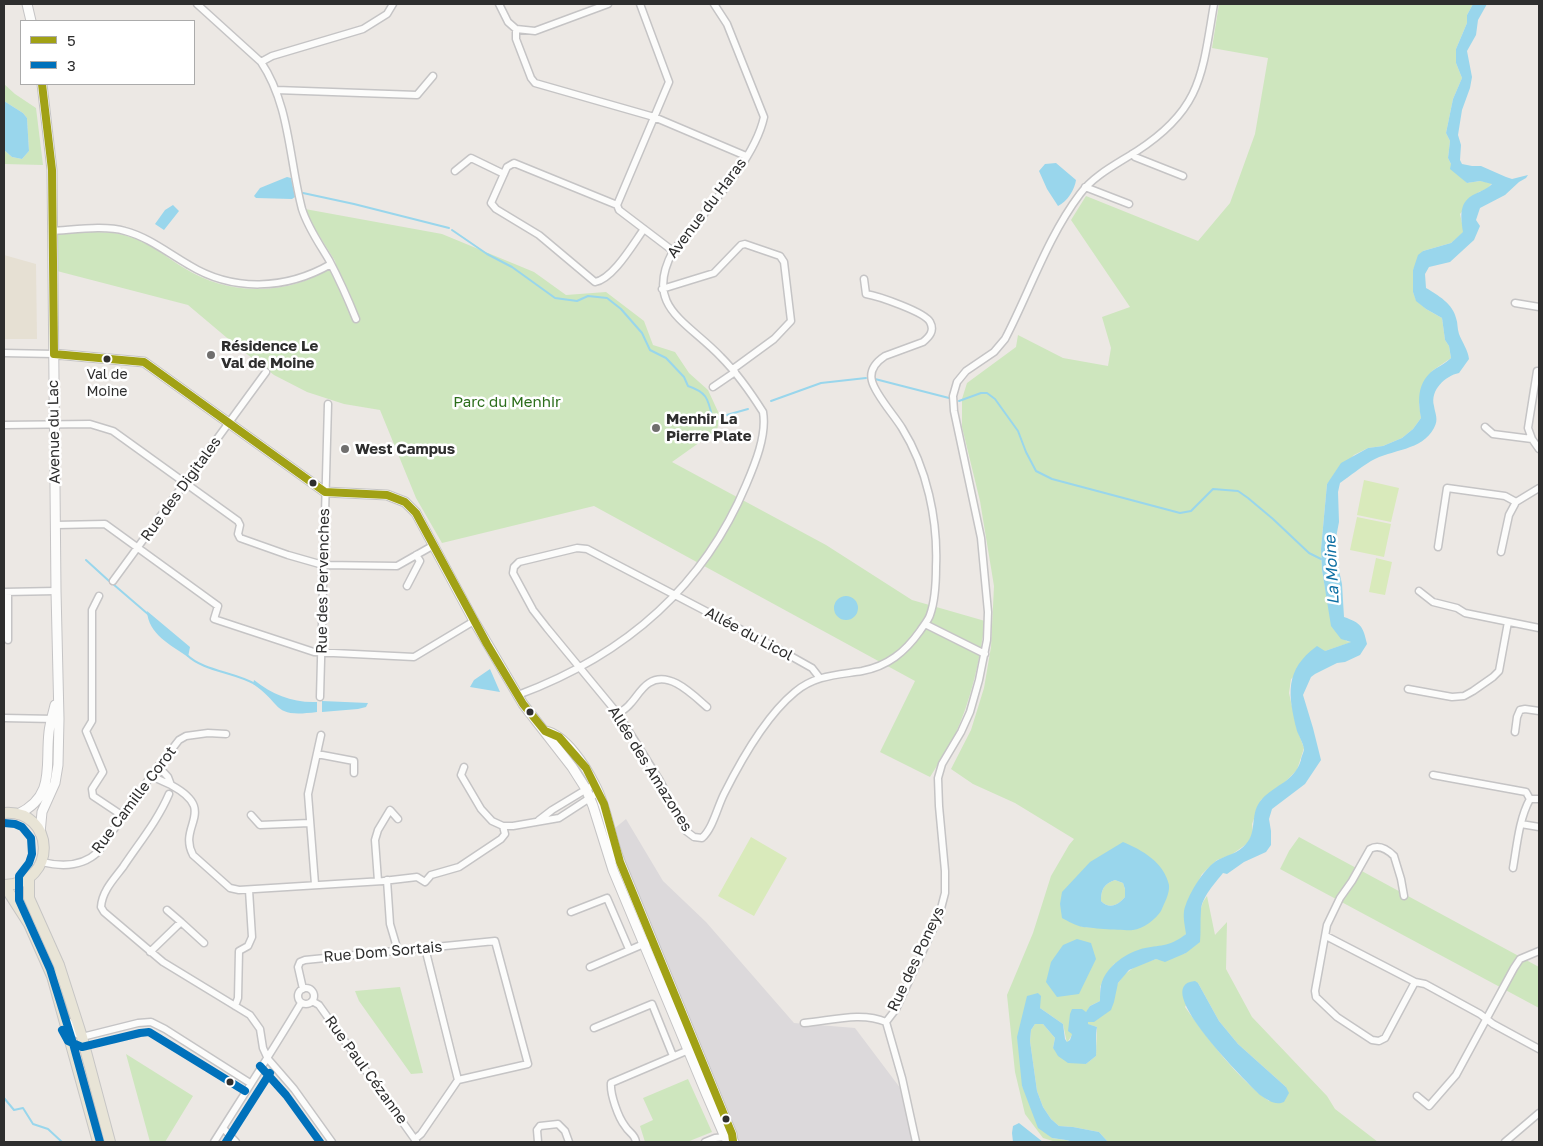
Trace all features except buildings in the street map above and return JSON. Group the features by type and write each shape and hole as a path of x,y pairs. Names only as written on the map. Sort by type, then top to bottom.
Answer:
{"main road":[{"path":"4,813 18,814 28,819 37,827 44,850 42,862 30,878 22,883 4,885"},
{"path":"30,878 29,898 59,965 82,1037 110,1142"},
{"path":"4,885 29,924 52,976 98,1142"}],"street":[{"path":"27,4 31,20"},
{"path":"197,4 261,62 276,90 302,209 311,230 331,264 356,319"},
{"path":"261,62 272,56 363,29 387,14 393,4"},
{"path":"499,4 508,22 516,29 535,32 608,4"},
{"path":"617,205 669,82 640,4"},
{"name":"Avenue du Haras","path":"662,289 665,269 673,251 717,198 746,156 761,130 764,117 727,24 714,4"},
{"path":"1129,204 1085,187 1095,178 1161,134 1191,99 1203,68 1214,4"},
{"path":"516,29 516,39 531,78 535,83 654,117 746,156"},
{"path":"276,90 417,95 433,76"},
{"name":"Avenue du Lac","path":"40,833 42,812 54,783 58,765 55,719 58,660 52,170 42,85"},
{"path":"1132,154 1135,157 1183,176"},
{"path":"455,171 471,158 504,174"},
{"path":"644,229 621,262 602,281 594,282 539,236 496,209 491,203 507,167 514,163 617,205 619,210 673,251"},
{"name":"Rue des Poneys","path":"886,1022 896,1009 939,916 945,893 945,871 938,778 942,764 961,732 970,712 985,654 988,612 981,538 954,411 953,396 957,382 966,371 994,352 1005,339 1050,243 1085,187"},
{"path":"52,231 123,230 144,237 206,275 244,285 287,282 331,264"},
{"path":"518,695 579,667 613,648 634,633 676,596 694,575 728,524 736,510 758,451 764,420 763,412 734,371 720,355 678,317 668,304 662,289 714,273 741,245 745,244 780,256 784,262 791,321 774,339 734,371 713,387"},
{"path":"864,279 866,294 879,296 921,315 930,322 932,327 932,332 923,342 880,359 874,365 871,376 875,389 910,443 920,467 932,510 936,566 930,615 925,624 985,654"},
{"path":"1515,303 1539,307"},
{"path":"4,353 54,354 144,362 325,492 387,495 405,502 416,513 474,622 518,695 572,767 586,789 613,870 648,942"},
{"path":"1537,371 1528,428 1532,439 1539,449"},
{"name":"Rue des Digitales","path":"113,581 266,372"},
{"name":"Rue des Pervenches","path":"320,697 328,404"},
{"path":"4,425 90,424 113,430 238,522 240,524 238,534 240,538 288,555 323,564 397,566 434,545"},
{"path":"1485,427 1493,434 1532,439"},
{"path":"1438,546 1447,488 1505,496 1516,502"},
{"path":"1501,552 1508,515 1516,502 1539,488"},
{"path":"56,526 105,524 218,606 214,619 322,653 414,657 474,622"},
{"name":"Allée du Licol","path":"579,667 547,628 523,593 513,573 514,567 519,562 577,548 587,549 812,668 820,677"},
{"path":"407,586 420,561 416,555"},
{"path":"8,640 6,592 56,591"},
{"path":"1419,591 1433,602 1457,608 1465,614 1539,628"},
{"path":"99,596 92,610 92,720 86,731 103,772 92,789 93,796 123,816"},
{"path":"1408,689 1452,697 1464,696 1473,691 1493,677 1498,671 1508,622"},
{"name":"Allée des Amazones","path":"579,667 618,714 660,781 686,831 694,837 702,838 707,833 723,796 741,764 778,710 796,690 820,677 862,671 885,664 906,649 925,624"},
{"path":"618,714 630,705 649,683 662,679 684,688 707,707"},
{"path":"1515,732 1520,710 1525,709 1539,712"},
{"path":"4,718 55,719"},
{"name":"Avenue du Lac","path":"18,814 32,806 42,792 49,763 49,733 55,719"},
{"path":"545,731 551,732 564,742 586,768 597,788 648,942 692,1048 732,1134 731,1140 716,1138 705,1142"},
{"name":"Rue Camille Corot","path":"42,862 64,866 85,861 98,852 158,766 179,740 186,736 208,733 226,734"},
{"path":"314,884 308,794 321,735"},
{"path":"317,754 354,761 354,773"},
{"path":"158,766 168,777 171,785"},
{"path":"464,767 461,774 482,809 492,821 503,826 559,818 590,798 597,788"},
{"path":"1433,775 1526,792 1530,799"},
{"path":"151,776 180,790 194,803 196,810 189,848 193,855 230,888 249,890 417,877 425,882 432,875 459,867 501,839 504,834 503,826"},
{"path":"537,822 552,810 586,789 597,788"},
{"path":"169,794 164,805 102,899 101,907 104,912 163,962 250,1015 260,1029 268,1059 294,1090 332,1142"},
{"path":"1530,799 1539,799"},
{"path":"1514,868 1521,824 1530,799"},
{"path":"378,881 374,840 390,810 398,820"},
{"path":"252,814 260,825 310,823"},
{"path":"1521,824 1539,827"},
{"path":"1404,896 1394,856 1381,847 1375,846 1366,854 1352,882 1340,898 1327,925 1315,990 1316,997 1337,1017 1372,1040 1379,1041 1385,1038 1415,982"},
{"path":"387,880 390,924 398,950"},
{"path":"235,1006 238,998 239,951 248,946 252,937 249,890"},
{"path":"571,912 607,898 629,949"},
{"path":"167,910 204,942"},
{"path":"150,952 181,922"},
{"path":"1326,936 1415,982 1425,984 1539,1049"},
{"name":"Rue Dom Sortais","path":"302,989 298,967 300,962 305,960 495,941 528,1064 458,1080"},
{"path":"590,967 648,942"},
{"path":"416,1140 458,1080 425,948"},
{"path":"1417,1096 1429,1106 1450,1084 1520,959 1539,951"},
{"path":"52,976 57,984 74,1033 82,1037 138,1023 150,1022 165,1029 250,1083"},
{"path":"302,989 312,991 312,1001 306,1004 301,1002 298,997 299,992 302,989"},
{"name":"Rue Paul Cézanne","path":"312,1001 319,1005 416,1140"},
{"path":"214,1142 250,1083 268,1059 301,1002"},
{"path":"594,1028 652,1004 673,1056"},
{"path":"804,1023 857,1017 876,1017 886,1022 904,1086 916,1142"},
{"path":"636,1142 635,1136 625,1126 610,1092 611,1083 692,1048"},
{"path":"1505,1142 1539,1113"},
{"path":"538,1142 537,1130 540,1126 558,1124 565,1132 569,1142"},
{"path":"223,1128 236,1142"}],"shaded area":[{"path":"4,255 36,264 37,339 4,339"},
{"path":"626,819 663,881 706,922 794,1023 855,1028 910,1101 914,1142 737,1142 689,1039 604,837"}],"green space":[{"path":"1219,4 1473,4 1467,15 1467,23 1456,49 1456,63 1462,78 1453,99 1446,133 1450,141 1448,158 1467,183 1480,181 1492,183 1487,189 1479,192 1460,214 1464,232 1451,243 1423,251 1413,270 1413,292 1416,300 1426,309 1442,318 1445,340 1449,346 1451,358 1432,371 1419,404 1421,418 1413,429 1402,438 1383,446 1368,448 1354,455 1327,484 1321,549 1322,570 1325,588 1346,641 1352,642 1325,651 1291,679 1289,693 1297,729 1304,748 1297,770 1282,785 1261,800 1252,824 1253,833 1248,843 1231,855 1217,860 1202,874 1195,888 1186,934 1177,942 1143,949 1114,964 1100,987 1100,1001 1090,1006 1067,1043 1063,1024 1040,1008 1038,993 1022,1072 1022,1086 1052,1138 1074,1142 1056,1142 1043,1138 1025,1114 1015,1072 1007,995 1033,933 1051,876 1074,839 1015,803 973,784 951,769 971,730 984,688 991,647 994,586 980,501 962,427 962,399 967,383 1016,347 1018,335 1063,358 1108,366 1111,348 1102,317 1130,307 1071,220 1086,196 1198,241 1230,203 1255,134 1268,58 1212,48","holes":["1153,859 1107,928 1082,927 1060,904"]},
{"path":"4,84 36,108 43,165 4,164 4,150 12,157 22,159 29,151 27,118 23,113 4,101"},
{"name":"Parc du Menhir","path":"305,209 442,234 534,272 566,295 606,292 644,321 653,345 675,352 689,373 708,390 720,416 717,430 672,462 826,545 912,600 985,621 970,695 954,737 930,777 880,752 915,681 594,506 442,543 416,498 380,410 344,404 307,392 274,375 188,305 57,271 56,233 108,233 132,237 210,281 239,288 269,289 284,287 308,280 336,265"},
{"path":"1364,480 1399,488 1391,522 1357,515"},
{"path":"1357,517 1391,524 1384,557 1350,550"},
{"path":"1376,558 1392,562 1385,595 1369,592"},
{"path":"751,837 787,858 754,916 718,896"},
{"path":"1299,837 1539,967 1539,1008 1280,869"},
{"path":"1115,880 1123,883 1125,897 1117,904 1111,906 1104,904 1101,901 1103,890 1108,883"},
{"path":"1207,896 1215,935 1227,922 1226,969 1252,1017 1327,1096 1335,1109 1378,1142 1108,1142 1099,1132 1059,1126 1051,1119 1043,1107 1037,1091 1030,1041 1031,1030 1035,1024 1043,1024 1055,1038 1053,1048 1086,1064 1096,1056 1097,1027 1087,1024 1088,1022 1125,974 1136,966 1156,959 1160,960 1186,953 1203,902","holes":["1198,983 1219,1021 1238,1044 1286,1087 1269,1101 1234,1069 1185,1007"]},
{"path":"400,987 423,1073 411,1074 359,1001 355,991"},
{"path":"126,1054 193,1096 165,1142 150,1142"},
{"path":"688,1079 712,1132 687,1142 645,1142 640,1126 653,1120 643,1098"}],"water":[{"name":"La Moine","path":"1473,4 1487,4 1478,20 1476,35 1467,51 1472,77 1462,110 1458,135 1461,145 1460,160 1462,164 1481,166 1512,179 1528,175 1505,195 1480,208 1476,220 1480,226 1474,240 1450,262 1429,267 1425,274 1426,288 1452,308 1457,320 1459,334 1469,359 1459,373 1449,377 1436,389 1433,400 1436,419 1434,428 1429,436 1422,441 1406,449 1371,461 1340,483 1338,492 1339,522 1334,548 1342,584 1344,617 1358,623 1364,633 1367,644 1360,655 1345,662 1337,663 1311,677 1303,695 1321,760 1305,784 1272,809 1269,819 1271,845 1266,852 1244,862 1227,874 1223,873 1209,890 1201,910 1200,942 1186,953 1165,962 1156,959 1129,970 1118,983 1111,1010 1094,1022 1088,1022 1088,1024 1097,1027 1096,1056 1086,1064 1068,1063 1058,1056 1053,1048 1055,1038 1043,1024 1035,1024 1031,1030 1030,1041 1037,1091 1043,1107 1051,1119 1059,1126 1099,1132 1108,1142 1074,1142 1052,1138 1038,1128 1022,1086 1017,1037 1027,996 1038,993 1041,996 1040,1008 1063,1024 1067,1042 1072,1034 1068,1031 1072,1009 1082,1009 1086,1012 1090,1006 1100,1001 1101,985 1112,966 1124,956 1145,948 1171,943 1186,934 1184,911 1188,898 1196,884 1206,870 1216,861 1236,852 1246,844 1252,833 1258,804 1267,794 1294,773 1301,760 1304,749 1297,731 1291,695 1291,684 1299,664 1317,646 1325,651 1351,642 1341,639 1331,626 1322,570 1321,549 1327,484 1341,463 1368,448 1383,446 1402,438 1413,429 1421,418 1419,399 1423,382 1431,372 1451,358 1449,346 1445,340 1442,318 1416,301 1413,292 1413,270 1418,255 1423,251 1451,243 1463,232 1462,210 1466,201 1492,184 1480,181 1467,183 1450,169 1451,164 1448,158 1450,141 1446,133 1453,99 1462,78 1456,63 1456,49 1467,23 1467,15"},
{"path":"4,101 23,113 27,118 29,151 22,159 12,157 4,150"},
{"path":"1056,163 1076,180 1070,195 1058,206 1047,189 1039,171 1045,164"},
{"path":"287,177 291,178 295,197 292,199 256,198 254,196 260,188"},
{"path":"173,205 179,211 164,230 155,224 165,210"},
{"path":"846,596 854,600 858,608 854,616 846,620 838,616 834,608 838,600"},
{"path":"147,611 190,647 188,657 156,632 148,619"},
{"path":"490,669 500,692 470,687 474,680"},
{"path":"254,680 268,690 284,697 300,701 317,702 317,712 292,713 279,708 263,691 253,684"},
{"path":"322,701 368,703 366,707 358,709 322,712"},
{"path":"1123,842 1145,853 1157,863 1169,885 1168,895 1161,911 1149,923 1133,930 1083,927 1062,918 1060,904 1062,892 1090,862","holes":["1115,880 1123,883 1125,897 1120,902 1111,906 1101,901 1103,890 1108,883"]},
{"path":"1077,939 1091,943 1096,959 1079,994 1057,997 1046,982 1051,962 1063,945"},
{"path":"1195,981 1198,983 1219,1021 1238,1044 1286,1087 1289,1093 1284,1102 1275,1103 1260,1095 1222,1056 1206,1036 1192,1016 1184,999 1184,987"},
{"path":"1019,1123 1043,1142 1013,1142 1013,1126"}],"waterway":[{"path":"303,193 449,228"},
{"path":"452,230 487,254 512,267 555,298 577,301 588,296 607,298 621,309 642,333 650,350 666,358 684,377 688,386 702,393 709,405 712,416 716,418 748,409"},
{"path":"771,401 821,383 866,378"},
{"path":"875,379 949,398"},
{"name":"La Moine","path":"959,401 981,393 987,393 995,399 1018,431 1036,471 1052,479 1180,513 1191,511 1213,489 1238,491 1273,519 1309,553 1321,559"},
{"path":"86,560 109,581"},
{"path":"113,584 149,615"},
{"path":"187,655 202,665 255,684"},
{"path":"4,1098 14,1110 23,1108 33,1124 48,1129 62,1142"}],"transit line":[{"name":"5","path":"42,85 52,170 54,354"},
{"name":"5","path":"54,354 144,362 325,492 387,495 405,502 416,513 487,644 523,704 545,731 559,737 586,768 604,804 620,862 732,1134 733,1141"},
{"name":"3","path":"4,823 22,827 31,838 32,854 29,863 19,876 19,900 50,969 100,1142"},
{"name":"3","path":"62,1030 68,1041 82,1047 149,1032 245,1091"},
{"name":"3","path":"260,1066 286,1095 320,1142"},
{"name":"3","path":"226,1142 270,1073"}],"place":[{"name":"Résidence Le Val de Moine","path":"211,355"},
{"name":"Val de Moine","path":"107,359"},
{"name":"Menhir La Pierre Plate","path":"656,428"},
{"name":"West Campus","path":"345,449"}]}
